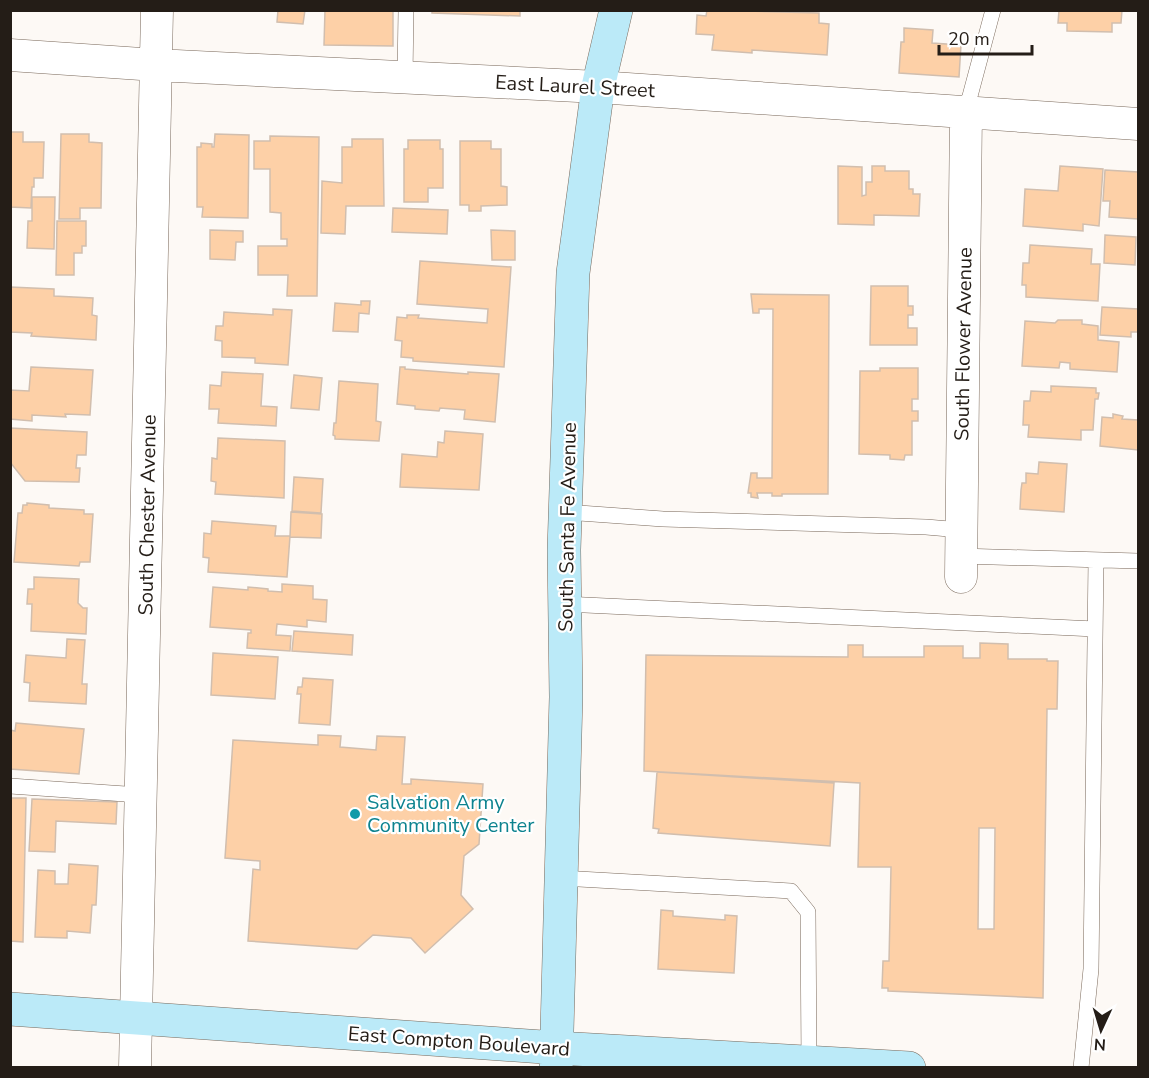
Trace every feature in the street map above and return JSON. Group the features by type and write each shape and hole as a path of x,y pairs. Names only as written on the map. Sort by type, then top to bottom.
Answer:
{"main road":[{"name":"South Santa Fe Avenue","path":"556,1058 566,697 565,512 573,273 598,87 616,10"},
{"name":"East Compton Boulevard","path":"10,1009 556,1058 809,1062 909,1068"}],"street":[{"name":"South Chester Avenue","path":"135,1068 157,10"},
{"name":"East Laurel Street","path":"10,55 598,87 1138,124"},
{"name":"South Flower Avenue","path":"960,554 966,111"}],"lane":[{"path":"405,77 406,10"},
{"path":"966,111 993,10"},
{"path":"565,512 663,519 926,527 960,554 1138,561"},
{"path":"1081,1068 1091,969 1096,560"},
{"path":"564,604 1095,629"},
{"path":"10,786 141,795"},
{"path":"561,878 791,891 808,912 809,1062"}],"building":[{"path":"278,10 305,10 303,24 277,22"},
{"path":"325,10 393,10 393,46 324,45"},
{"path":"432,10 520,10 520,16 432,13"},
{"path":"707,10 819,13 819,23 829,24 827,55 712,50 714,35 696,34 697,15 706,16"},
{"path":"1059,10 1122,10 1121,23 1112,23 1112,32 1067,31 1067,23 1058,23"},
{"path":"904,28 933,30 932,43 961,45 959,77 899,73"},
{"path":"10,132 23,132 23,142 44,142 43,178 34,178 31,208 10,207"},
{"path":"61,134 89,134 89,142 102,143 101,208 80,208 80,219 59,219"},
{"path":"215,134 249,135 248,218 202,217 203,207 197,207 197,147 201,147 201,143 212,144 214,147"},
{"path":"270,136 319,137 317,296 287,296 288,275 258,275 258,246 287,246 287,239 281,239 281,213 270,212 270,169 254,169 254,141 270,141"},
{"path":"352,139 383,139 384,206 346,206 345,234 321,233 322,181 342,183 342,147 352,147"},
{"path":"408,140 440,140 440,149 443,149 443,188 428,188 428,202 404,202 404,149 408,149"},
{"path":"460,141 491,141 491,149 501,149 501,186 507,187 507,205 481,206 481,211 469,211 469,205 460,205"},
{"path":"838,166 862,167 862,196 866,195 866,182 872,182 872,166 885,166 885,171 909,171 909,189 913,189 913,194 920,194 919,216 874,215 874,225 838,224"},
{"path":"1060,166 1103,169 1099,226 1083,224 1083,231 1023,226 1025,189 1058,191"},
{"path":"1105,170 1138,172 1138,219 1109,217 1110,201 1103,201"},
{"path":"32,197 55,197 54,249 27,248 28,221 32,221"},
{"path":"393,208 448,210 447,234 392,232"},
{"path":"57,221 86,221 86,246 82,246 82,253 74,253 74,275 56,275"},
{"path":"210,230 243,231 243,242 236,242 235,260 210,259"},
{"path":"491,230 515,231 515,260 492,260"},
{"path":"1105,235 1136,237 1135,265 1104,263"},
{"path":"1030,245 1092,249 1091,264 1100,264 1098,301 1026,297 1026,285 1022,285 1023,263 1029,263"},
{"path":"420,261 511,267 504,367 413,361 413,358 401,357 402,341 395,340 397,317 407,318 407,315 419,315 418,318 487,323 488,309 417,304"},
{"path":"871,286 908,286 908,306 913,306 913,315 908,315 908,328 917,328 917,345 870,345"},
{"path":"10,287 54,289 54,296 93,298 92,315 97,316 96,340 31,336 32,333 10,332"},
{"path":"751,294 829,295 828,494 772,496 772,493 757,493 758,498 751,497 751,493 748,493 751,473 757,473 757,478 772,478 773,309 759,309 759,313 753,313"},
{"path":"361,301 370,301 369,314 359,313 358,332 333,331 335,303 361,305"},
{"path":"1102,307 1138,309 1138,332 1131,332 1131,337 1100,335"},
{"path":"273,309 292,310 288,365 255,363 255,358 222,357 222,341 215,340 216,326 223,326 224,312 273,315"},
{"path":"1058,320 1082,320 1082,324 1098,326 1098,340 1119,342 1117,372 1070,369 1070,363 1060,362 1059,368 1022,366 1025,321 1055,323"},
{"path":"31,367 93,370 90,415 65,414 66,417 32,415 32,421 10,419 10,390 29,391"},
{"path":"400,367 468,374 468,372 499,374 495,422 464,419 465,410 415,409 415,406 397,404"},
{"path":"880,368 918,368 918,399 912,399 912,411 918,411 918,421 912,421 912,455 905,455 904,460 890,459 890,455 859,454 860,371 880,371"},
{"path":"222,372 263,374 261,406 277,407 276,426 218,423 219,409 209,409 210,385 221,386"},
{"path":"294,375 322,378 319,410 291,408"},
{"path":"339,381 378,384 376,421 381,422 379,441 335,439 333,435"},
{"path":"1051,386 1096,388 1096,393 1099,393 1098,399 1095,399 1093,430 1081,430 1081,440 1028,437 1029,425 1023,425 1024,401 1030,401 1031,391 1051,392"},
{"path":"1113,414 1123,416 1122,419 1138,420 1138,450 1100,446 1102,417 1113,418"},
{"path":"10,428 87,432 86,455 77,455 76,468 80,468 79,482 25,481 10,462"},
{"path":"445,431 483,434 479,490 400,487 402,454 437,457 438,442 444,443"},
{"path":"218,438 285,441 284,498 215,494 216,482 211,481 212,458 217,459"},
{"path":"1039,462 1067,464 1064,512 1020,509 1022,483 1026,483 1026,473 1038,474"},
{"path":"294,477 323,479 321,513 292,511"},
{"path":"27,503 49,505 49,508 84,510 84,514 93,514 90,562 80,562 79,566 14,562 18,513 22,513 23,505"},
{"path":"291,512 322,514 321,538 290,537"},
{"path":"212,521 276,526 275,536 290,536 287,577 208,572 209,558 203,557 204,533 211,534"},
{"path":"34,577 79,579 78,603 83,608 87,608 86,634 31,631 32,604 27,604 28,589 34,589"},
{"path":"282,584 313,586 313,599 327,600 326,622 307,620 307,627 277,624 276,635 291,636 290,651 247,648 248,633 251,633 251,630 210,627 213,587 248,590 248,587 282,592"},
{"path":"294,631 353,635 352,655 292,651"},
{"path":"67,639 85,640 82,684 87,684 86,704 29,701 30,683 24,682 26,655 66,658"},
{"path":"980,643 1008,644 1008,659 1058,661 1057,709 1047,709 1043,998 888,991 888,988 882,988 883,961 889,961 891,867 858,867 860,783 644,771 646,655 848,657 848,645 863,645 863,657 924,657 924,646 963,646 963,658 980,658","holes":["979,828 995,828 994,929 978,929"]},
{"path":"213,653 278,657 275,699 211,695"},
{"path":"303,678 333,680 330,725 299,723 301,694 297,694 298,687 302,687"},
{"path":"16,723 84,729 79,774 10,769 10,730 15,731"},
{"name":"Salvation Army Community Center","path":"318,735 341,736 340,747 376,750 377,736 405,737 402,784 411,784 411,779 483,784 479,844 464,856 461,895 473,909 425,953 411,938 373,935 357,949 248,941 253,869 260,870 260,861 225,858 233,740 318,745"},
{"path":"657,772 834,783 830,846 658,833 659,829 653,828"},
{"path":"10,798 26,798 23,942 10,941"},
{"path":"32,799 117,802 116,824 56,821 55,852 29,851"},
{"path":"69,864 98,866 96,905 92,905 90,933 67,931 67,938 35,937 38,870 55,871 55,884 68,884"},
{"path":"661,910 673,911 673,916 725,920 725,915 737,916 734,973 658,969"}],"place":[{"name":"Salvation Army Community Center","path":"355,814"}]}
